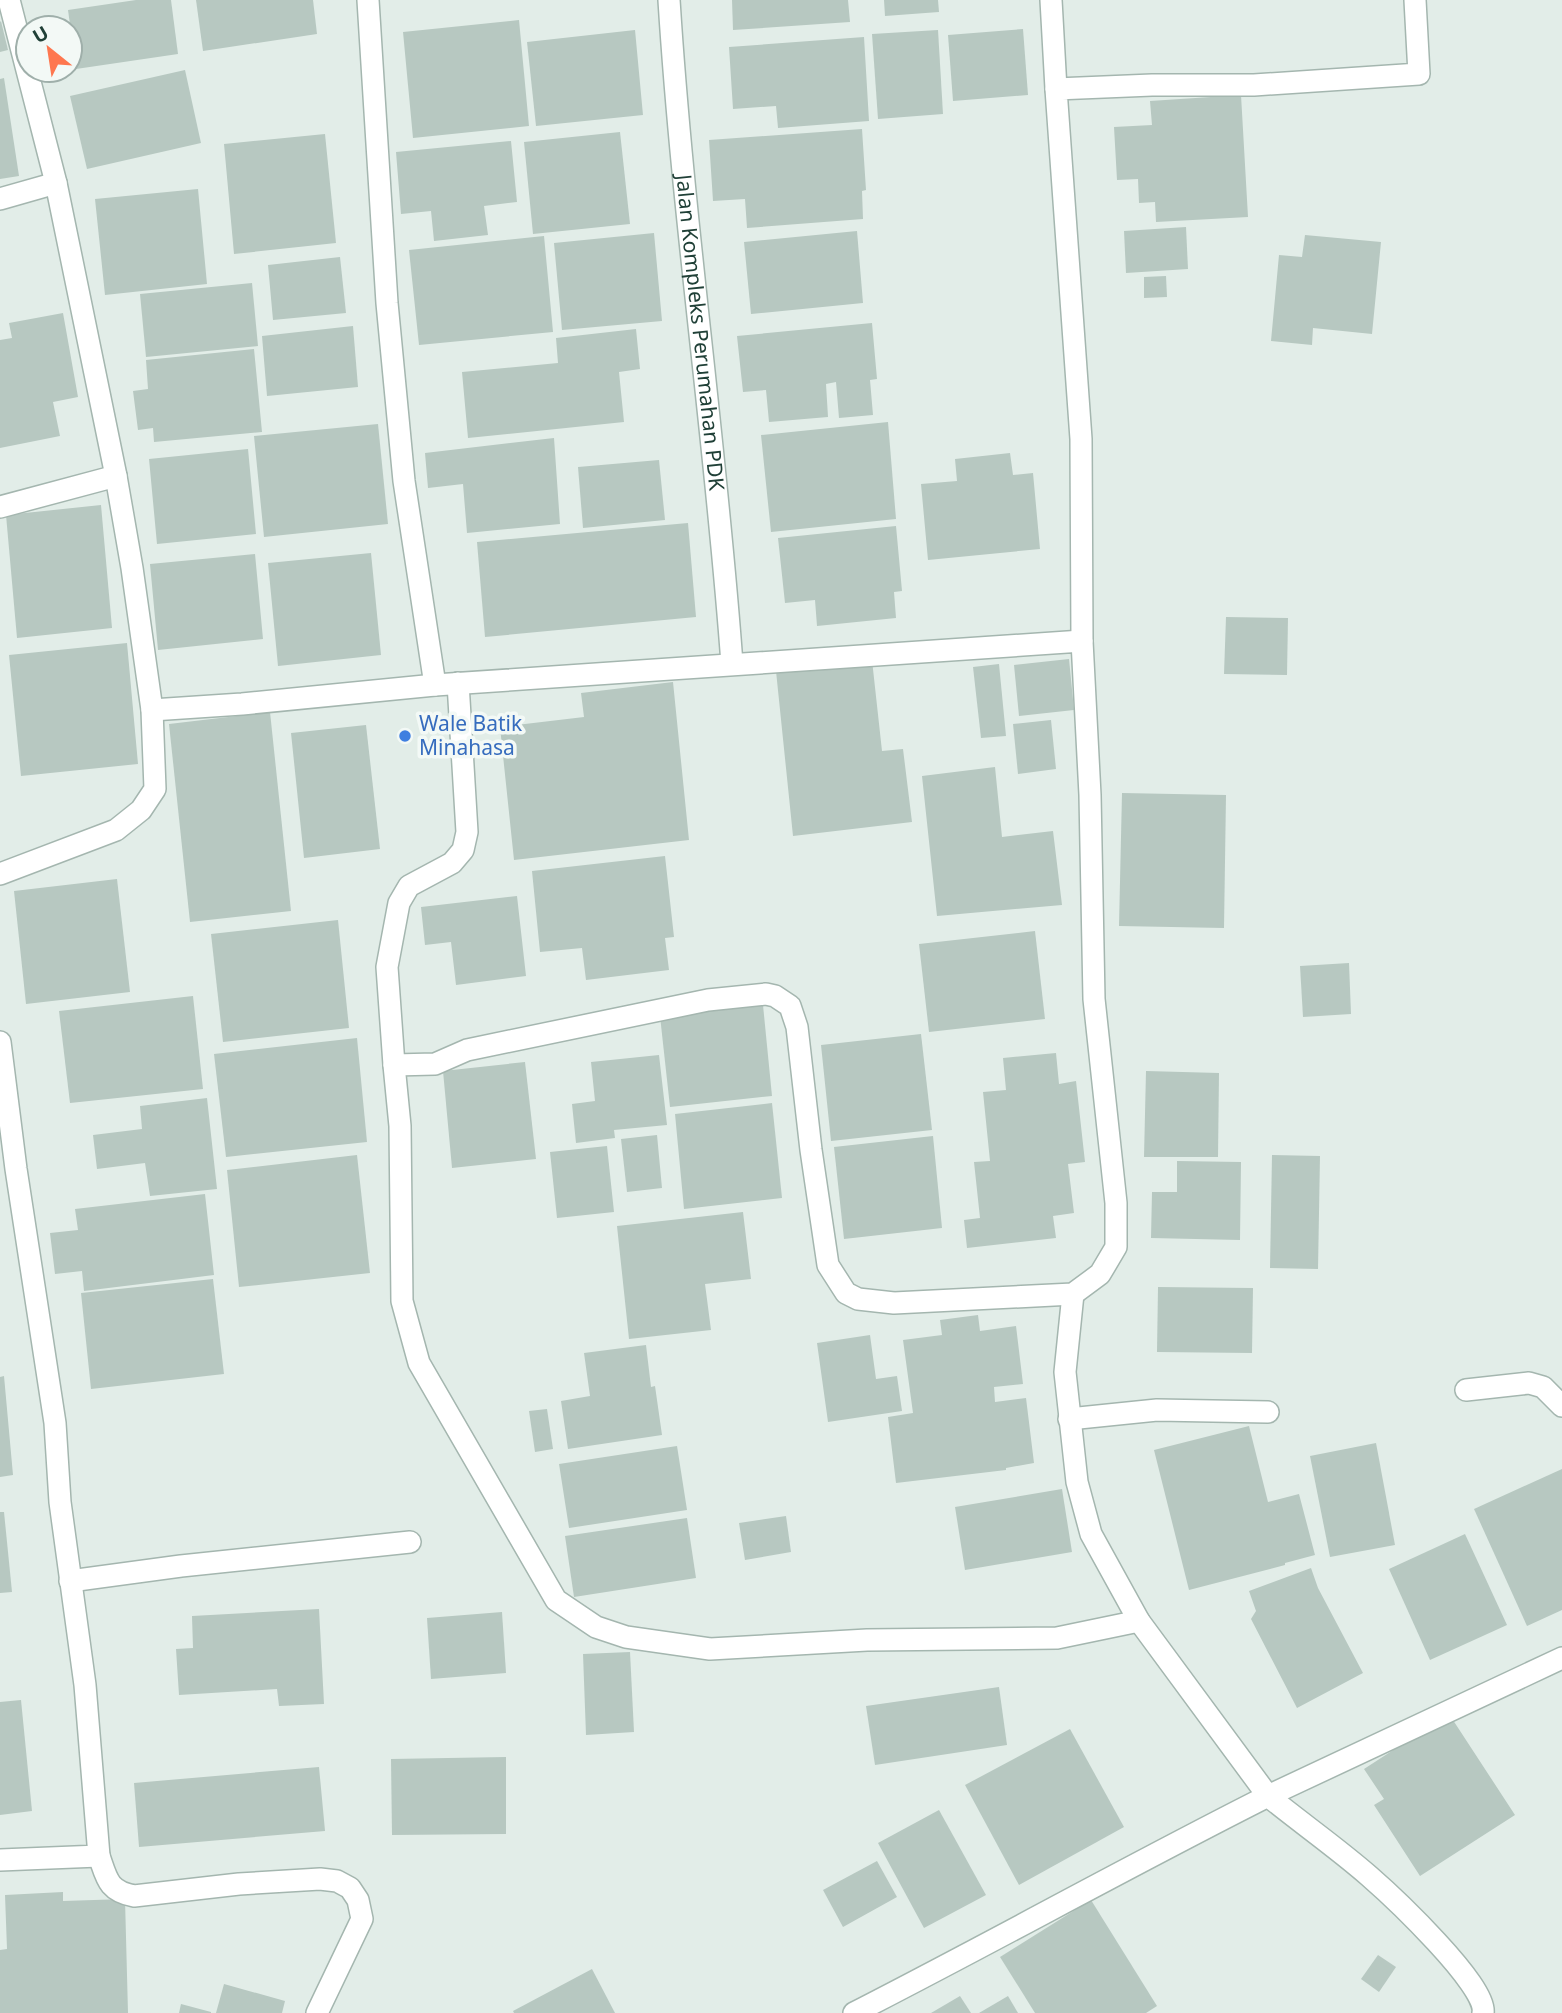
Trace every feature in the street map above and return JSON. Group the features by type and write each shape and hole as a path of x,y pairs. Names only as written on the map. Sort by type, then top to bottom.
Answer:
{"street":[{"path":"0,874 116,830 141,810 155,789 152,710 116,476 55,183 9,0"},
{"path":"368,0 387,303 404,481 435,685"},
{"name":"Jalan Kompleks Perumahan PDK","path":"669,0 674,82 723,537 732,664"},
{"path":"394,1065 435,1063 467,1050 708,1000 766,994 775,996 790,1006 797,1027 828,1265 846,1293 858,1299 894,1303 1073,1294 1100,1274 1116,1247 1116,1203 1094,999 1090,795 1082,641 1081,439 1051,0"},
{"path":"1056,89 1254,85 1419,75 1415,0"},
{"path":"0,199 55,183"},
{"path":"0,507 116,476"},
{"path":"152,710 458,683 1082,641"},
{"path":"458,683 467,832 463,850 452,863 409,886 399,904 387,967 400,1126 402,1301 419,1363 555,1600 596,1627 616,1634 710,1650 867,1640 1057,1638 1139,1621"},
{"path":"0,1042 8,1172 55,1423 60,1502 85,1685 99,1856 107,1881 118,1893 134,1896 239,1884 320,1879 337,1881 350,1888 358,1900 362,1919 317,2013"},
{"path":"1073,1294 1065,1373 1077,1482 1091,1534 1139,1621 1268,1796 1369,1876 1431,1936 1474,1984 1484,2008 1483,2013"},
{"path":"1466,1390 1529,1383 1544,1387 1562,1406"},
{"path":"1069,1419 1157,1410 1268,1412"},
{"path":"70,1581 181,1566 410,1542"},
{"path":"855,2013 1133,1864 1268,1796 1562,1658"},
{"path":"0,1860 99,1856"}],"building":[{"path":"136,0 171,0 178,54 84,68 84,14 69,14 68,10"},
{"path":"196,0 313,0 317,34 203,51"},
{"path":"732,0 848,0 850,22 733,30"},
{"path":"884,0 938,0 939,12 885,16"},
{"path":"519,20 529,126 413,138 403,32"},
{"path":"0,22 8,50 0,52"},
{"path":"1023,29 1028,95 953,101 948,35"},
{"path":"635,30 643,115 536,126 527,42"},
{"path":"938,30 943,114 878,119 872,34"},
{"path":"864,37 869,121 778,128 776,106 733,109 729,47"},
{"path":"185,70 201,143 87,169 70,96"},
{"path":"4,78 19,176 0,179 0,79"},
{"path":"1241,95 1248,217 1156,222 1155,202 1139,203 1138,179 1117,180 1114,127 1152,125 1150,101"},
{"path":"862,129 866,190 862,191 863,219 747,228 745,199 713,201 709,140"},
{"path":"620,132 630,224 533,234 524,142"},
{"path":"325,134 336,243 234,254 224,144"},
{"path":"511,141 517,202 484,206 488,235 434,241 431,211 401,214 396,152"},
{"path":"198,189 207,284 105,295 95,199"},
{"path":"1186,227 1188,269 1126,273 1124,231"},
{"path":"857,231 863,303 751,314 744,242"},
{"path":"654,233 662,321 562,330 554,243"},
{"path":"1305,235 1381,242 1372,334 1313,328 1312,345 1271,341 1279,255 1302,257"},
{"path":"544,236 553,332 419,345 409,250"},
{"path":"340,257 346,313 273,320 268,265"},
{"path":"1166,276 1167,297 1144,298 1144,277"},
{"path":"252,283 258,346 146,357 140,294"},
{"path":"63,313 78,397 53,402 60,436 0,448 0,340 12,338 9,323"},
{"path":"872,323 877,379 870,380 873,415 839,418 836,382 826,384 828,417 769,422 766,390 743,392 737,336"},
{"path":"353,326 358,387 267,396 262,336"},
{"path":"636,329 640,369 619,372 624,422 468,438 462,372 558,363 556,338"},
{"path":"254,349 262,432 154,442 153,428 138,430 133,391 148,389 146,360"},
{"path":"888,422 896,519 771,532 761,435"},
{"path":"378,424 388,524 264,537 254,436"},
{"path":"554,438 560,524 467,533 463,484 428,488 425,453"},
{"path":"248,449 256,534 157,544 149,459"},
{"path":"1010,453 1013,475 1033,473 1040,549 928,560 921,484 957,481 955,459"},
{"path":"659,460 665,520 583,528 578,467"},
{"path":"101,505 112,628 17,638 6,515"},
{"path":"688,523 696,617 485,637 477,542"},
{"path":"896,526 902,591 894,592 896,618 817,626 815,600 785,603 778,538"},
{"path":"371,553 381,655 278,666 268,563"},
{"path":"255,554 263,639 158,650 150,564"},
{"path":"1226,617 1288,618 1287,675 1224,674"},
{"path":"127,643 138,764 21,776 9,655"},
{"path":"1069,659 1074,710 1019,716 1014,665"},
{"path":"872,660 882,751 903,749 912,822 793,836 776,671"},
{"path":"999,664 1006,736 981,738 973,667"},
{"path":"673,682 689,840 514,860 500,727 584,717 581,693"},
{"path":"270,712 291,911 190,922 169,724"},
{"path":"1051,720 1056,769 1018,774 1013,724"},
{"path":"366,725 380,849 304,858 291,733"},
{"path":"995,767 1002,837 1053,831 1062,905 937,916 922,776"},
{"path":"1122,793 1226,795 1224,928 1119,926"},
{"path":"665,856 674,937 665,938 669,970 586,980 582,948 540,952 532,871"},
{"path":"117,879 130,992 26,1004 14,891"},
{"path":"517,896 526,976 456,985 451,942 425,945 421,907"},
{"path":"338,920 349,1028 223,1042 211,934"},
{"path":"1035,931 1045,1019 929,1032 919,944"},
{"path":"1349,963 1351,1014 1303,1017 1300,966"},
{"path":"193,996 203,1089 70,1103 59,1011"},
{"path":"763,1005 772,1096 670,1107 660,1016"},
{"path":"921,1034 932,1130 831,1141 821,1045"},
{"path":"357,1038 367,1142 226,1157 214,1054"},
{"path":"1056,1053 1059,1084 1076,1081 1085,1162 1068,1164 1074,1213 1053,1216 1056,1238 967,1248 964,1220 980,1218 974,1162 990,1161 983,1092 1006,1090 1003,1058"},
{"path":"659,1055 667,1125 614,1130 615,1138 576,1143 572,1104 595,1101 591,1062"},
{"path":"525,1062 536,1159 452,1168 443,1071"},
{"path":"1146,1071 1219,1073 1218,1157 1144,1157"},
{"path":"207,1098 217,1189 150,1196 145,1163 97,1169 93,1135 142,1129 140,1106"},
{"path":"772,1103 782,1198 684,1209 675,1114"},
{"path":"657,1135 662,1188 627,1192 621,1139"},
{"path":"933,1136 942,1228 844,1239 834,1147"},
{"path":"607,1146 614,1212 557,1218 550,1152"},
{"path":"357,1155 370,1273 239,1287 227,1170"},
{"path":"1272,1155 1320,1156 1318,1269 1270,1268"},
{"path":"1177,1161 1241,1162 1240,1240 1151,1238 1152,1192 1177,1192"},
{"path":"205,1194 214,1275 84,1291 82,1271 55,1274 50,1233 78,1230 75,1209"},
{"path":"743,1212 751,1279 705,1284 711,1330 629,1339 617,1226"},
{"path":"213,1279 224,1374 91,1389 81,1293"},
{"path":"1158,1287 1253,1288 1252,1353 1157,1352"},
{"path":"978,1315 980,1331 1016,1326 1023,1384 994,1387 995,1402 1026,1398 1034,1463 1006,1470 896,1483 888,1417 913,1413 903,1340 942,1335 940,1320"},
{"path":"870,1335 876,1379 897,1376 902,1411 828,1422 817,1343"},
{"path":"646,1345 651,1387 655,1386 662,1435 568,1449 561,1401 590,1396 584,1353"},
{"path":"4,1376 13,1475 0,1477 0,1377"},
{"path":"547,1409 553,1449 535,1452 529,1411"},
{"path":"1249,1426 1268,1502 1299,1494 1315,1555 1189,1590 1154,1450"},
{"path":"1376,1443 1395,1545 1330,1557 1310,1456"},
{"path":"677,1446 687,1510 569,1528 559,1464"},
{"path":"1562,1469 1562,1610 1527,1626 1474,1509"},
{"path":"1062,1489 1072,1552 965,1570 955,1507"},
{"path":"0,1512 4,1512 12,1592 0,1593"},
{"path":"786,1516 791,1552 745,1560 739,1523"},
{"path":"687,1518 696,1578 574,1597 565,1536"},
{"path":"1465,1534 1507,1625 1430,1660 1389,1569"},
{"path":"1311,1568 1318,1588 1363,1673 1297,1708 1251,1619 1256,1611 1249,1591"},
{"path":"319,1609 324,1704 279,1706 277,1689 179,1695 176,1649 193,1648 192,1616"},
{"path":"502,1612 506,1673 431,1679 427,1618"},
{"path":"630,1652 634,1732 586,1735 583,1654"},
{"path":"999,1687 1007,1745 875,1765 866,1706"},
{"path":"21,1700 32,1811 0,1815 0,1702"},
{"path":"1449,1714 1515,1815 1420,1876 1374,1805 1384,1799 1364,1769"},
{"path":"1070,1729 1124,1827 1019,1885 965,1785"},
{"path":"506,1757 506,1834 392,1835 391,1759"},
{"path":"319,1767 325,1831 139,1847 134,1783"},
{"path":"939,1810 986,1895 924,1928 878,1843"},
{"path":"877,1861 897,1897 843,1927 823,1890"},
{"path":"63,1892 63,1901 125,1899 128,2013 0,2013 0,1950 7,1949 5,1895"},
{"path":"1091,1900 1157,2006 1146,2013 1035,2013 1000,1957"},
{"path":"1378,1955 1396,1967 1379,1992 1361,1979"},
{"path":"592,1969 615,2013 514,2013 513,2011"},
{"path":"224,1984 285,2001 282,2013 216,2013"},
{"path":"960,1996 971,2013 931,2013"},
{"path":"1008,1996 1018,2013 979,2013"},
{"path":"181,2004 211,2012 211,2013 179,2013"}],"place":[{"name":"Wale Batik Minahasa","path":"405,736"}]}
